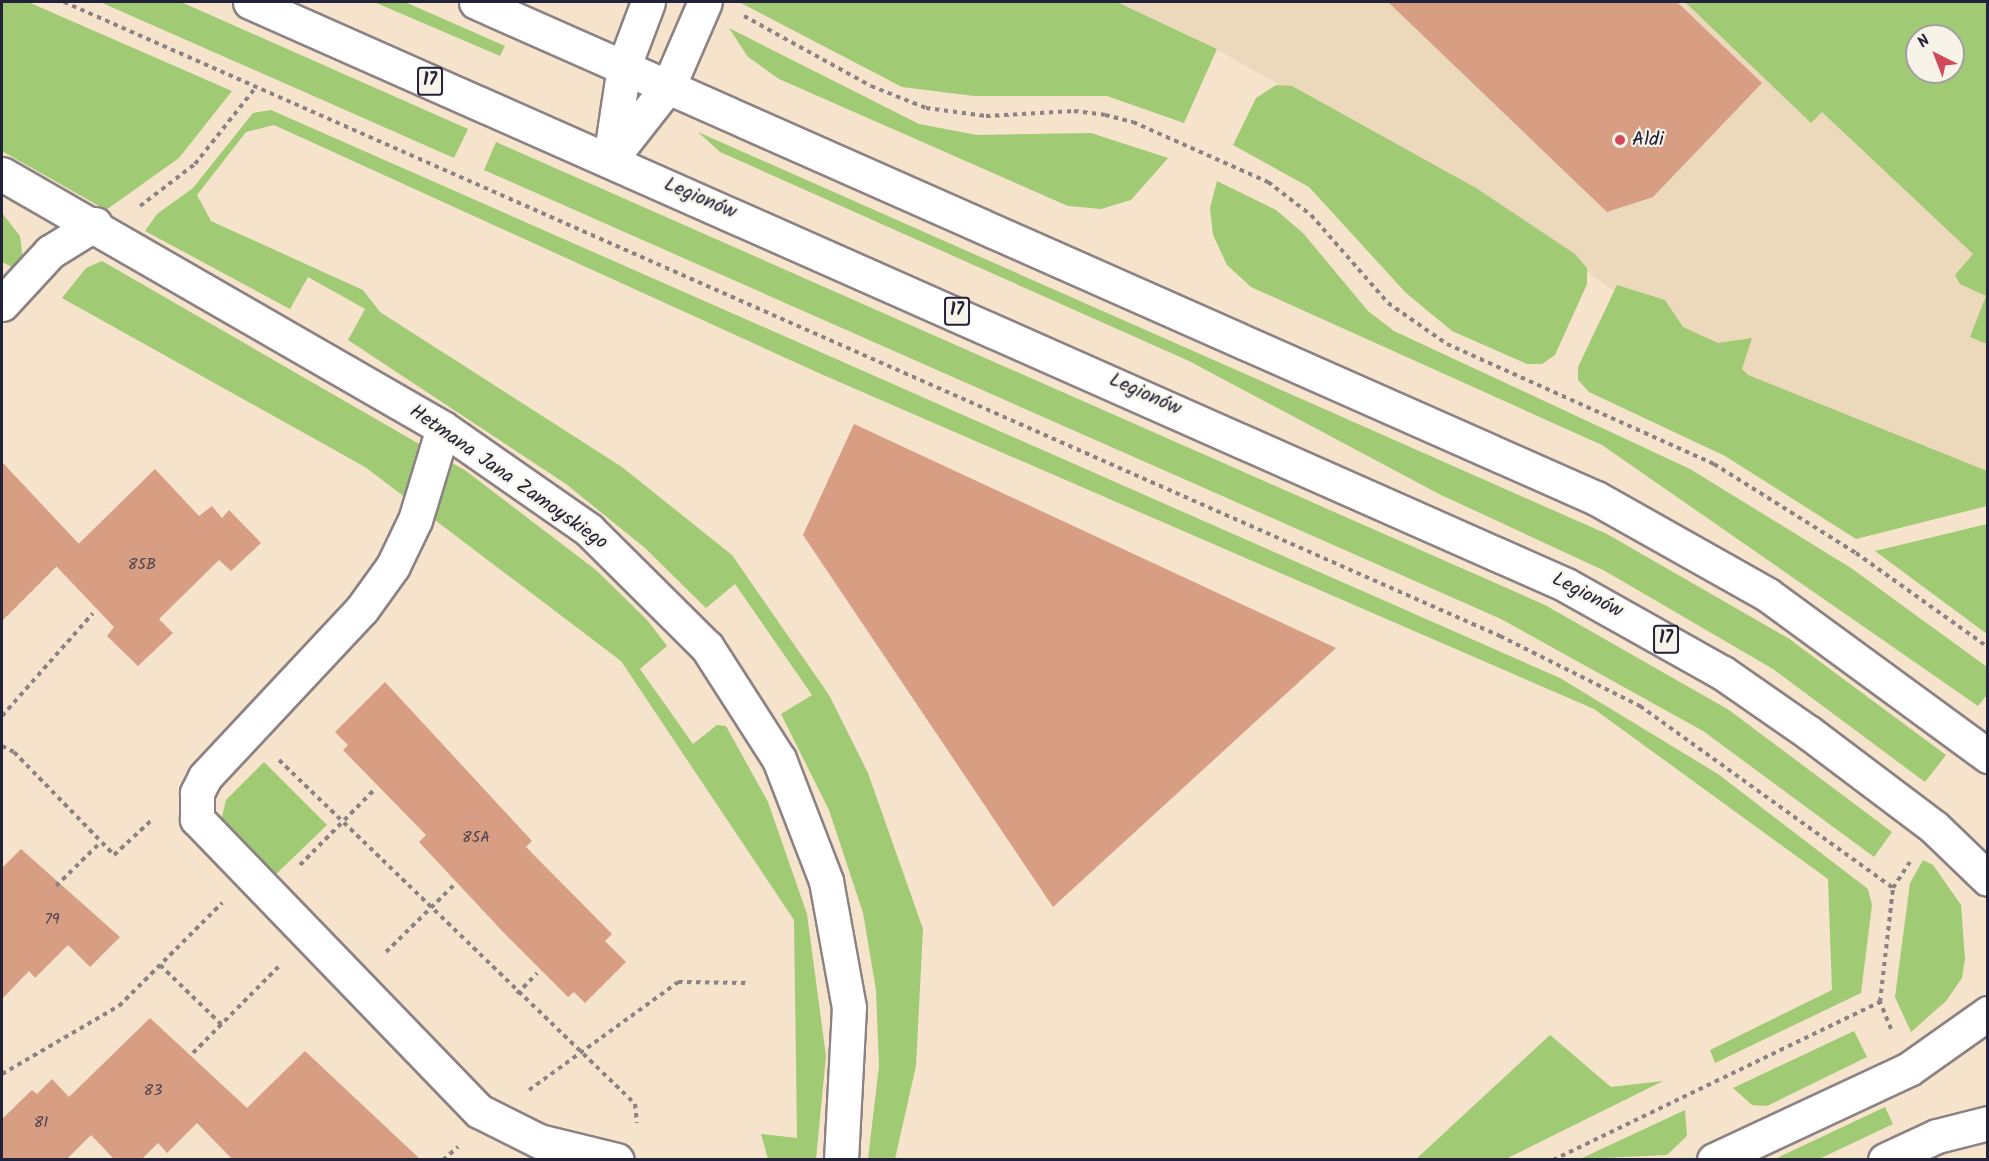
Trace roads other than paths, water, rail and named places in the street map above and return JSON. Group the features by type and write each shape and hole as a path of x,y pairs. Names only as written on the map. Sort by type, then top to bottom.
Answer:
{"main road":[{"name":"Legionów","path":"250,2 1566,585 1641,624 1779,711 1934,827 1988,879"},
{"path":"476,2 669,85 1639,520 1822,630 1988,756"},
{"path":"610,160 624,66 648,2"},
{"path":"610,160 669,85 705,2"},
{"name":"Hetmana Jana Zamoyskiego","path":"2,174 95,224 442,428 589,530 648,584 707,647 779,759 806,818 841,947 850,1071 841,1160"},
{"path":"2,304 50,252 95,224"},
{"path":"442,428 415,520 393,566 362,609 205,777 195,806 203,831 353,985 489,1118 539,1141 617,1160"},
{"path":"1714,1160 1909,1069 1988,1013"},
{"path":"1885,1160 1936,1136 1988,1123"}],"place":[{"name":"Aldi","path":"1620,140"}]}
